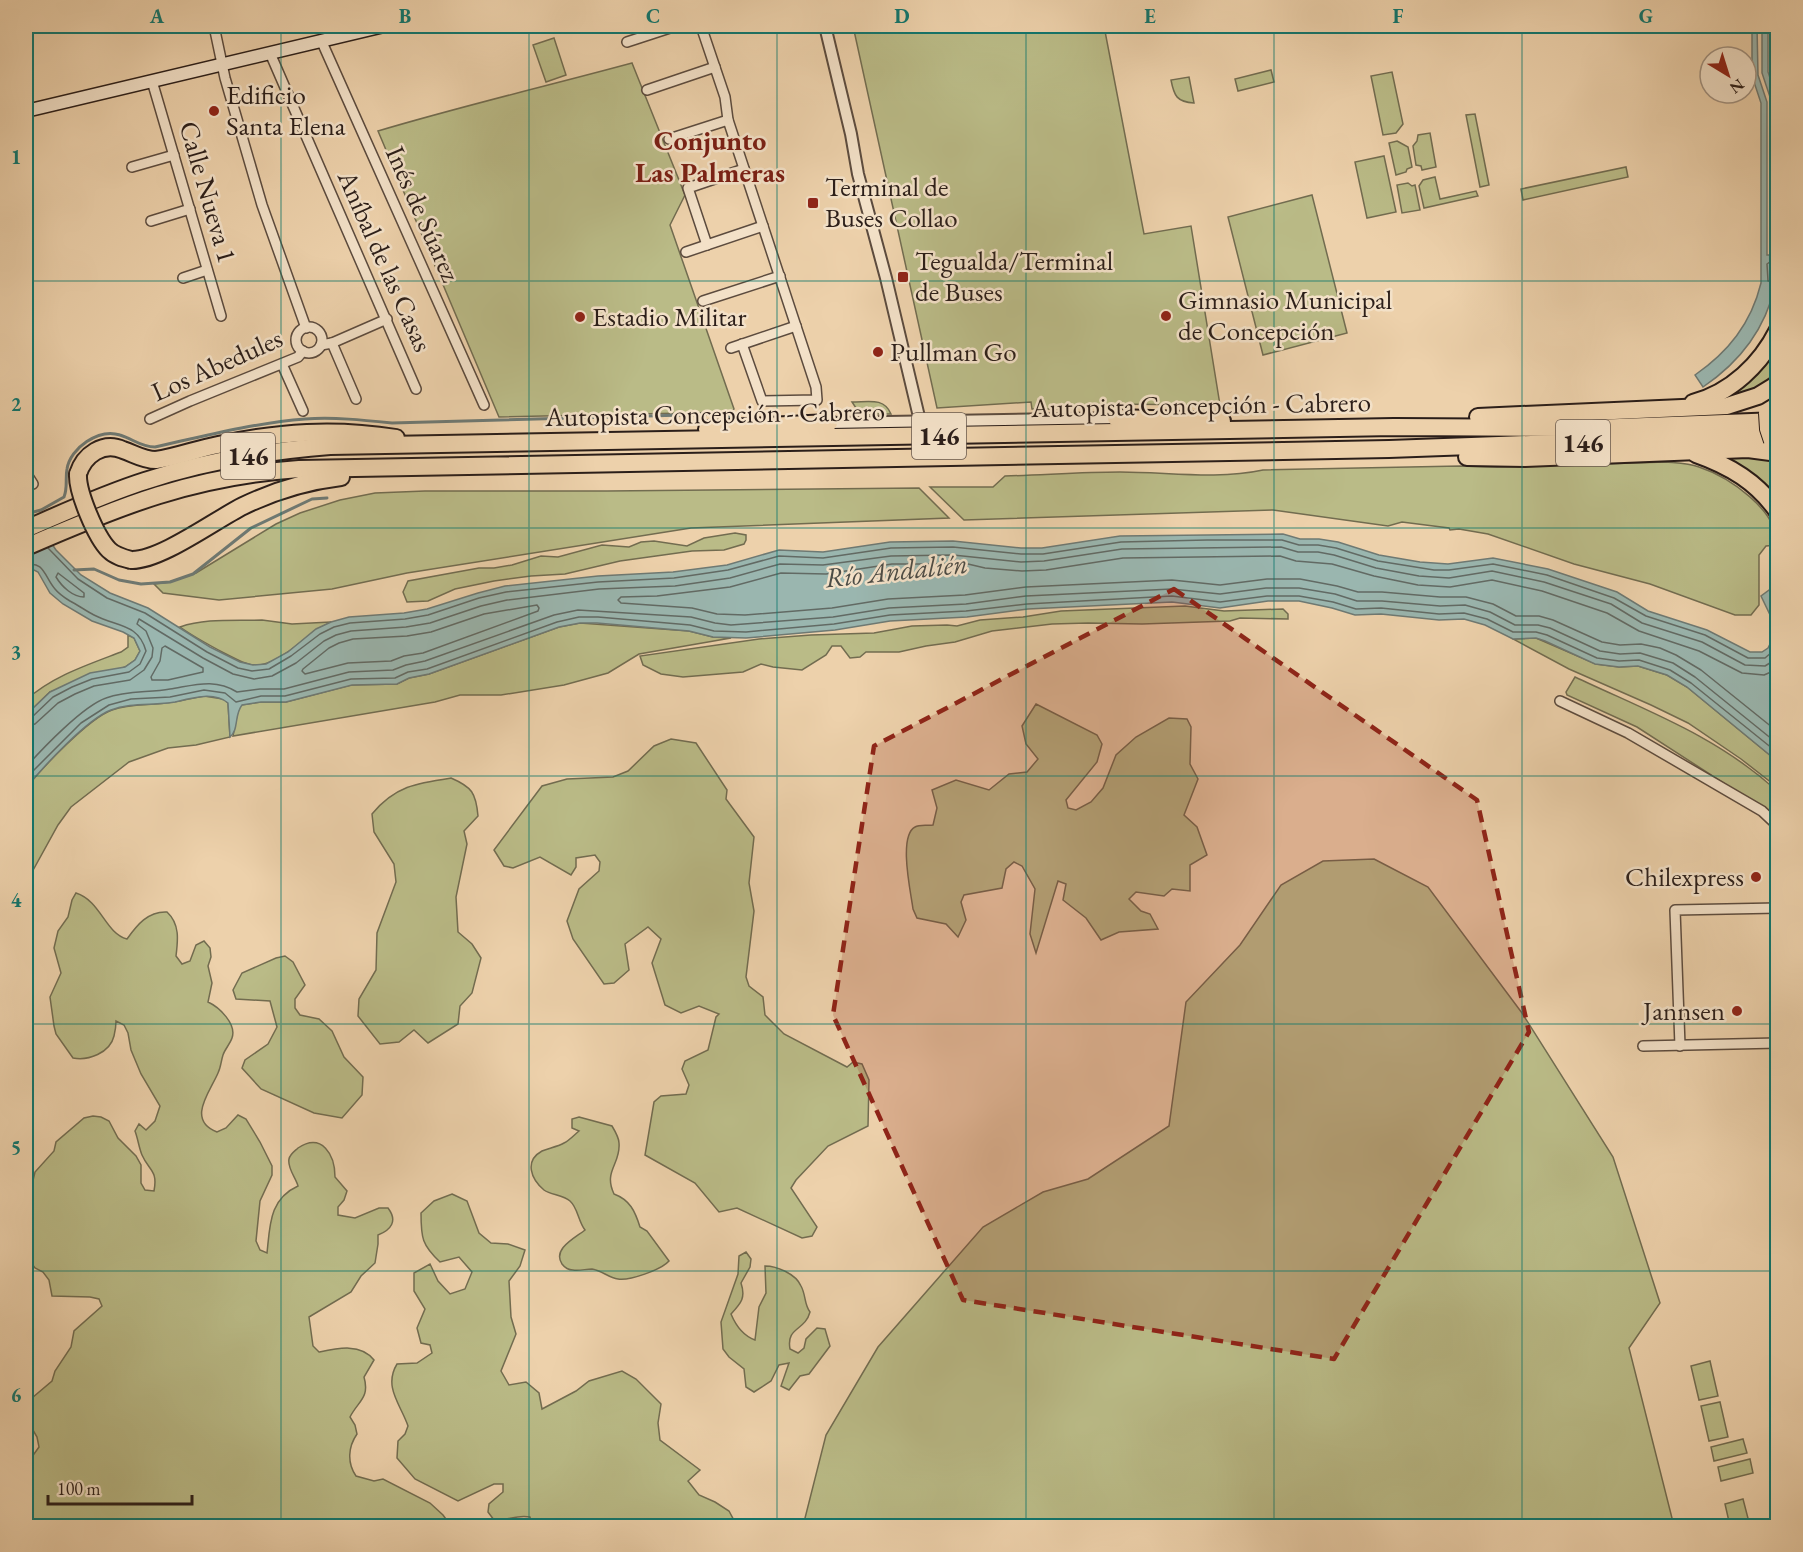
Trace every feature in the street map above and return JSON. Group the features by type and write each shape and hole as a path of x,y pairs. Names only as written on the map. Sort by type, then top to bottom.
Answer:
{"highway":[{"path":"1669,409 1708,399 1731,386 1760,359 1778,330"},
{"path":"1394,427 1501,415 1715,407 1737,404 1776,386"},
{"name":"Autopista Concepción - Cabrero","path":"26,547 63,522 144,481 236,458 283,450 330,446 1394,427 1594,428 1772,417"},
{"path":"1116,418 1218,421 1270,430"},
{"path":"588,442 663,432 829,423"},
{"path":"398,467 315,481 278,491 242,506 157,555 144,560 131,560 112,553 103,543 79,489 78,474 89,456 95,451 109,447 123,449 144,459 156,460 257,438 340,431 445,445"},
{"path":"1389,449 1432,455 1508,458 1689,452 1748,448 1775,443"},
{"name":"Autopista Concepción - Cabrero","path":"26,529 63,522 226,477 291,469 1775,443"},
{"path":"1689,452 1718,462 1743,476 1760,490 1778,512"}],"main road":[{"path":"26,111 384,26"},
{"path":"1772,417 1767,429 1775,443"}],"street":[{"path":"214,26 222,64 261,205 306,328"},
{"path":"627,42 676,26"},
{"path":"701,26 725,97 728,120 816,387 817,400 762,401 742,344"},
{"path":"825,26 851,134 858,174 886,278 920,421"},
{"name":"Inés de Súarez","path":"321,40 484,405"},
{"name":"Aníbal de las Casas","path":"270,53 416,388"},
{"path":"647,90 715,67"},
{"name":"Calle Nueva 1","path":"152,81 221,316"},
{"path":"669,140 728,120"},
{"path":"132,167 174,155"},
{"path":"707,245 688,188 744,169"},
{"path":"151,221 190,209"},
{"path":"686,252 763,226"},
{"path":"183,278 207,270"},
{"path":"702,301 780,276"},
{"name":"Los Abedules","path":"321,345 332,343 387,319"},
{"path":"731,348 796,326"},
{"path":"306,328 318,331 321,336 321,345 313,352 303,351 298,347 296,339 298,333 306,328"},
{"path":"332,343 356,399"},
{"name":"Los Abedules","path":"150,419 298,357 303,351"},
{"path":"282,364 303,411"},
{"path":"829,423 1116,418"},
{"path":"26,474 33,484"},
{"path":"1560,701 1628,733 1762,811 1778,826"},
{"path":"1680,1046 1676,910 1778,908"},
{"path":"1643,1046 1778,1043"}],"highlighted area":[{"path":"1174,589 1477,800 1529,1032 1334,1359 963,1300 833,1015 874,746"}],"green space":[{"path":"853,26 1104,26 1144,234 1191,226 1220,405 1101,404 1064,409 1032,409 1031,402 937,408"},
{"path":"554,38 566,75 546,82 533,45"},
{"name":"Estadio Militar","path":"632,63 685,195 670,225 734,409 732,412 499,417 378,131"},
{"path":"1271,70 1274,82 1238,91 1235,79"},
{"path":"1392,72 1403,124 1396,133 1383,135 1371,76"},
{"path":"1189,77 1194,103 1180,100 1177,97 1171,80"},
{"path":"1475,114 1489,185 1480,187 1466,115"},
{"path":"1430,133 1436,167 1422,170 1421,166 1416,165 1413,146 1418,135"},
{"path":"1397,141 1408,147 1412,167 1396,175 1389,143"},
{"path":"1384,156 1396,212 1367,218 1355,162"},
{"path":"1626,167 1628,177 1523,200 1521,189"},
{"path":"1435,177 1440,199 1476,191 1478,196 1424,208 1419,186 1423,180"},
{"path":"1408,183 1415,185 1420,210 1402,213 1397,185"},
{"path":"1312,195 1347,333 1263,355 1228,217"},
{"path":"1777,341 1778,363 1774,373 1761,385 1720,402"},
{"path":"852,402 880,403 891,414 860,414"},
{"path":"1727,455 1774,460 1777,465 1777,501 1725,459"},
{"path":"1666,462 1695,466 1724,478 1750,497 1769,519 1775,532 1777,545 1766,546 1759,555 1759,605 1751,615 1735,615 1650,584 1574,564 1488,534 1459,529 1450,530 1449,528 1402,522 1388,526 1273,510 964,520 930,487 993,487 1005,476 1091,472 1228,475 1263,470"},
{"path":"919,488 949,518 691,528 407,573 332,589 219,600 163,593 154,584 170,582 196,573 276,524 300,513 340,500 375,493"},
{"path":"735,533 746,535 744,544 724,550 692,551 620,561 565,574 494,581 455,589 428,601 407,602 403,592 408,581 479,568 512,565 541,556 558,557 602,545 629,547 641,542 654,541 687,546 704,538"},
{"path":"1185,606 1224,611 1283,609 1288,614 1288,619 1240,618 1230,621 1142,624 1052,624 992,631 955,642 899,652 866,652 860,657 850,658 841,646 832,646 826,655 802,670 761,664 743,672 683,677 661,674 643,665 640,656 759,639 874,633 912,626 957,626 980,620 1061,611"},
{"path":"262,620 292,624 331,622 271,662 256,665 234,658 180,627 210,621"},
{"path":"580,623 689,631 713,637 731,638 639,654 608,673 564,685 501,695 460,695 435,702 233,736 241,705 286,702 351,685 397,684 559,627"},
{"path":"128,635 134,638 140,651 135,660 125,667 50,692 26,715 26,700 36,692 71,672 121,652 128,647"},
{"path":"1536,638 1596,664 1619,667 1638,666 1667,675 1687,687 1777,761 1777,787 1688,723 1569,669 1513,639"},
{"path":"1575,677 1680,726 1730,755 1777,791 1777,820 1770,813 1637,727 1567,695 1566,692"},
{"path":"204,696 223,699 228,703 230,737 196,745 168,748 129,762 71,807 58,825 26,883 26,788 54,757 91,723 112,710"},
{"path":"1036,704 1097,735 1102,744 1097,762 1066,800 1068,808 1076,810 1091,802 1103,788 1116,755 1136,737 1169,718 1187,719 1191,727 1190,764 1198,779 1184,815 1197,827 1207,855 1190,865 1190,891 1172,889 1164,896 1136,892 1129,899 1141,911 1150,914 1158,929 1119,932 1101,940 1086,918 1063,900 1066,884 1058,881 1036,953 1030,934 1035,889 1022,866 1014,862 1006,869 1002,888 964,895 961,902 966,920 958,937 946,924 917,918 913,909 908,878 907,841 910,832 915,827 933,825 937,808 932,790 956,780 989,790 1009,774 1027,772 1038,759 1026,744 1022,726"},
{"path":"671,739 696,743 727,790 726,799 754,837 749,883 754,911 746,977 749,986 763,997 765,1015 784,1034 847,1067 853,1062 862,1064 869,1080 868,1126 828,1146 791,1188 817,1227 812,1236 802,1238 737,1208 719,1212 695,1183 645,1155 654,1102 661,1096 686,1094 689,1085 682,1069 685,1061 708,1050 716,1017 719,1014 699,1006 681,1013 665,1005 652,963 661,939 648,927 625,944 629,970 614,983 604,984 573,939 567,921 579,889 599,871 600,862 595,855 576,858 576,867 571,875 540,857 513,868 504,866 494,850 542,786 567,779 613,777 628,771 654,746"},
{"path":"451,778 464,784 472,792 478,816 464,831 467,844 456,897 458,932 472,944 481,958 472,993 460,1006 458,1024 428,1043 414,1030 399,1042 380,1044 358,1016 359,999 376,970 377,933 396,882 394,864 374,832 372,814 389,797 407,787"},
{"path":"1374,859 1428,887 1522,1013 1613,1157 1660,1303 1629,1348 1674,1526 803,1526 826,1435 878,1347 983,1227 1043,1192 1088,1179 1169,1126 1186,1002 1240,945 1281,885 1323,861"},
{"path":"76,893 91,903 113,930 127,939 149,916 167,912 176,927 176,956 182,964 190,961 196,945 204,941 210,948 211,957 208,966 212,983 208,1002 226,1017 233,1033 203,1105 203,1120 208,1127 217,1132 226,1128 238,1115 246,1119 272,1166 272,1175 260,1201 256,1241 260,1250 267,1253 270,1223 276,1206 281,1198 298,1186 289,1166 291,1154 306,1144 320,1144 325,1148 333,1161 335,1177 347,1191 338,1207 338,1215 355,1218 379,1208 388,1208 391,1213 393,1221 390,1228 378,1235 375,1263 361,1276 351,1292 309,1317 313,1346 319,1352 341,1348 356,1349 363,1351 374,1360 364,1377 364,1395 350,1417 357,1434 350,1455 351,1466 356,1476 374,1481 383,1479 430,1503 451,1526 26,1526 26,1445 34,1454 39,1447 37,1437 26,1418 26,1403 52,1381 55,1371 71,1347 74,1331 102,1306 99,1299 90,1297 52,1296 49,1280 43,1272 35,1268 26,1256 26,1210 35,1172 54,1151 56,1142 84,1118 93,1116 109,1121 118,1138 136,1156 141,1165 141,1183 145,1190 154,1191 155,1184 154,1175 142,1155 135,1131 139,1124 146,1130 155,1121 160,1106 141,1074 124,1025 116,1021 112,1042 103,1051 92,1057 79,1059 73,1058 56,1034 50,997 61,973 54,948 58,931 68,917"},
{"path":"285,956 293,962 305,985 295,999 295,1008 300,1015 319,1019 332,1031 344,1057 363,1077 362,1095 342,1118 314,1113 261,1089 242,1068 245,1060 268,1044 277,1027 270,1001 236,999 233,990 242,973"},
{"path":"579,1117 612,1126 616,1132 619,1150 611,1173 611,1186 614,1194 624,1199 631,1207 640,1227 647,1231 669,1261 659,1268 637,1277 618,1279 592,1269 570,1270 562,1264 560,1253 562,1249 585,1230 573,1204 564,1197 550,1193 539,1186 531,1165 536,1155 559,1146 579,1131 572,1128 572,1119"},
{"path":"452,1194 467,1201 479,1233 491,1243 508,1244 525,1250 520,1266 509,1281 511,1317 516,1334 501,1371 509,1385 526,1382 539,1393 542,1409 576,1391 589,1381 622,1371 636,1379 661,1404 658,1423 660,1440 700,1470 688,1481 699,1495 729,1511 737,1526 532,1526 530,1517 494,1520 488,1512 489,1504 503,1492 503,1484 494,1484 458,1501 415,1479 397,1458 398,1441 405,1434 408,1426 392,1388 393,1372 397,1364 417,1363 432,1353 430,1345 421,1343 417,1328 425,1309 414,1291 414,1273 430,1264 438,1281 450,1294 465,1289 472,1272 459,1257 440,1262 429,1251 422,1235 421,1213 434,1201"},
{"path":"746,1252 751,1259 750,1267 741,1283 742,1300 731,1314 744,1333 755,1340 759,1307 766,1293 765,1266 775,1267 791,1274 799,1282 810,1312 804,1323 793,1333 790,1349 798,1353 804,1348 806,1339 817,1328 825,1329 830,1346 809,1374 800,1376 789,1390 781,1386 789,1363 779,1365 771,1381 754,1392 746,1387 744,1369 723,1349 721,1322 738,1274 739,1256"},
{"path":"1710,1361 1718,1396 1699,1400 1691,1366"},
{"path":"1720,1402 1728,1437 1709,1441 1701,1406"},
{"path":"1743,1439 1747,1453 1714,1461 1711,1447"},
{"path":"1750,1459 1753,1473 1721,1481 1718,1467"},
{"path":"1743,1499 1750,1526 1730,1526 1725,1504"}],"water":[{"path":"1752,26 1757,26 1757,45 1752,45"},
{"path":"1762,26 1768,26 1768,72 1777,99 1775,286 1765,317 1749,344 1728,367 1703,387 1695,375 1718,357 1737,336 1757,298 1761,283 1761,103 1758,94 1758,75 1767,102 1767,255 1770,255 1771,100 1762,73"},
{"name":"Río Andalién","path":"26,506 56,550 81,575 110,593 148,608 210,647 240,662 253,665 266,664 288,652 316,629 331,622 349,617 427,609 505,586 598,576 673,572 727,565 779,550 823,552 890,542 953,541 1042,548 1120,536 1283,534 1300,539 1338,542 1379,555 1420,562 1448,564 1493,558 1548,569 1617,592 1648,611 1707,630 1750,652 1762,652 1768,648 1772,640 1771,617 1761,596 1776,585 1777,761 1687,687 1667,675 1638,666 1619,667 1595,664 1545,641 1536,638 1513,639 1485,625 1464,619 1439,620 1381,614 1355,615 1299,601 1268,601 1220,608 1172,602 1028,609 967,617 890,621 835,630 746,638 713,637 689,631 580,623 559,627 397,684 352,685 286,702 242,705 235,730 230,737 228,703 216,697 202,696 111,710 78,733 26,788 26,715 50,692 90,673 125,667 135,660 140,651 134,638 92,621 63,604 50,593 38,572 32,569 26,571"}],"waterway":[{"path":"26,514 41,510 64,497 69,461 80,447 103,434 120,435 155,447 248,427 305,419 392,423 721,414 730,417"},
{"path":"74,570 94,569 119,580 141,584 170,582 193,574 251,528 312,499 327,498"},
{"path":"1775,560 1778,571"}],"place":[{"name":"Edificio Santa Elena","path":"214,111"},
{"name":"Terminal de Buses Collao","path":"813,203"},
{"name":"Tegualda/Terminal de Buses","path":"903,277"},
{"name":"Gimnasio Municipal de Concepción","path":"1166,316"},
{"name":"Estadio Militar","path":"580,317"},
{"name":"Pullman Go","path":"878,352"},
{"name":"Chilexpress","path":"1756,877"},
{"name":"Jannsen","path":"1737,1011"}],"district":[{"name":"Conjunto Las Palmeras","path":"710,156"}]}
